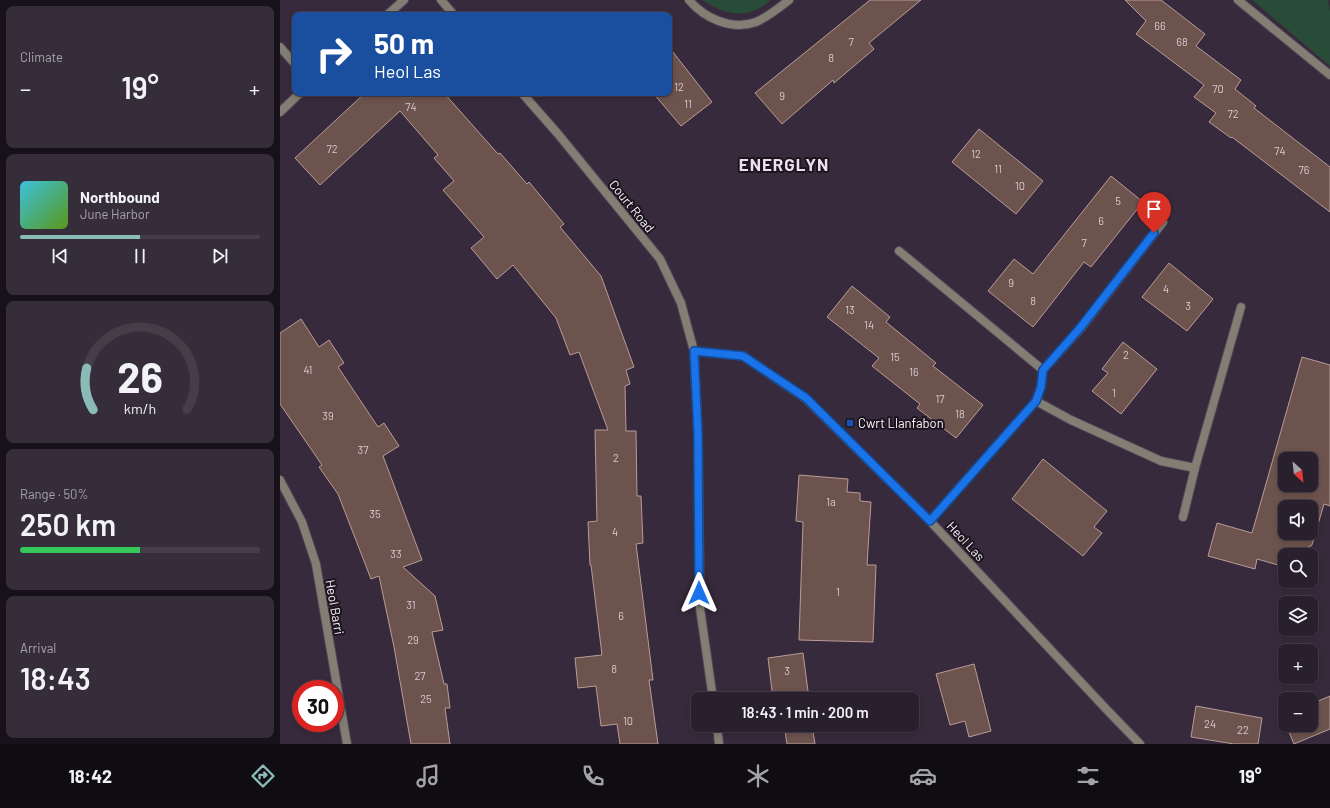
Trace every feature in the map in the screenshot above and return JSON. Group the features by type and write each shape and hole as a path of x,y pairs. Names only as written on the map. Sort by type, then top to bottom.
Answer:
{"street":[{"path":"390,12 404,0"},
{"path":"441,0 451,12"},
{"path":"689,0 694,6 713,19 736,24 746,24 756,22 768,16 790,0"},
{"path":"1238,0 1330,75"},
{"path":"280,48 292,61"},
{"path":"280,112 297,96"},
{"name":"Court Road","path":"525,96 558,134 660,259 681,304 694,351 698,434 700,608 712,692"},
{"path":"930,521 1036,401 1041,387 1043,370 1080,328 1163,222"},
{"path":"899,251 1043,370"},
{"path":"1182,517 1240,307"},
{"name":"Heol Las","path":"694,351 743,356 806,398 930,521 1140,744"},
{"path":"1036,401 1071,420 1161,461 1195,468"},
{"name":"Heol Barri","path":"280,480 302,522 316,564 347,744"},
{"path":"718,732 719,744"}],"green space":[{"path":"702,0 771,0 754,11 737,14 720,10"},
{"path":"1252,0 1328,0 1330,11 1330,66"}],"building":[{"path":"870,0 921,0 869,43 874,49 834,83 833,80 782,124 755,93"},
{"path":"1125,0 1161,0 1205,34 1196,46 1241,80 1235,89 1256,106 1254,108 1330,167 1330,212 1232,137 1231,138 1209,122 1216,113 1194,97 1204,85 1136,34 1146,21"},
{"path":"672,51 712,102 681,126 656,96 672,96"},
{"path":"362,96 447,96 498,154 500,153 527,184 529,182 564,224 560,227 601,276 634,367 626,370 630,384 625,386 626,431 636,431 637,496 641,496 643,543 636,544 653,680 649,680 658,744 620,744 617,724 601,726 596,686 578,688 575,658 602,655 590,565 588,522 597,521 595,430 608,430 579,352 570,355 556,318 513,265 497,279 471,248 484,237 443,190 454,181 434,158 438,155 400,111 320,185 295,158"},
{"path":"979,129 1043,181 1016,214 952,162"},
{"path":"1111,176 1143,202 1091,267 1084,262 1033,327 988,291 1014,259 1033,274"},
{"path":"1169,263 1213,299 1187,331 1142,297"},
{"path":"852,286 890,317 886,322 936,363 933,366 983,405 956,438 917,408 920,404 872,366 879,358 827,317"},
{"path":"301,319 319,347 329,340 344,363 338,367 378,427 384,423 399,446 383,456 422,560 403,567 435,596 443,630 432,632 444,684 447,684 450,708 445,708 450,744 411,744 394,647 379,576 371,579 338,494 319,467 322,465 280,404 280,333"},
{"path":"1123,342 1157,369 1121,414 1092,391 1108,373 1102,369"},
{"path":"1302,357 1330,365 1330,506 1324,504 1318,524 1318,500 1278,500 1278,540 1313,540 1312,545 1307,548 1278,548 1278,565 1257,559 1255,569 1208,556 1217,523 1252,533"},
{"path":"1043,459 1107,511 1094,527 1102,533 1083,556 1012,499"},
{"path":"799,475 848,479 847,492 860,493 860,501 871,502 867,565 876,565 873,642 799,640 803,522 796,521"},
{"path":"803,653 808,692 772,692 768,658"},
{"path":"974,664 991,731 969,737 965,721 950,725 936,674"},
{"path":"1330,696 1330,729 1294,744 1289,732 1318,732 1318,701"},
{"path":"1196,706 1262,718 1258,744 1234,744 1191,737"},
{"path":"785,732 813,732 815,744 787,744"}],"place":[{"name":"Cwrt Llanfabon","path":"850,423"}],"district":[{"name":"ENERGLYN","path":"784,165"}],"route":[{"path":"699,593 698,434 694,351 743,356 806,398 930,521 1036,401 1041,387 1043,370 1080,328 1154,233"}]}
